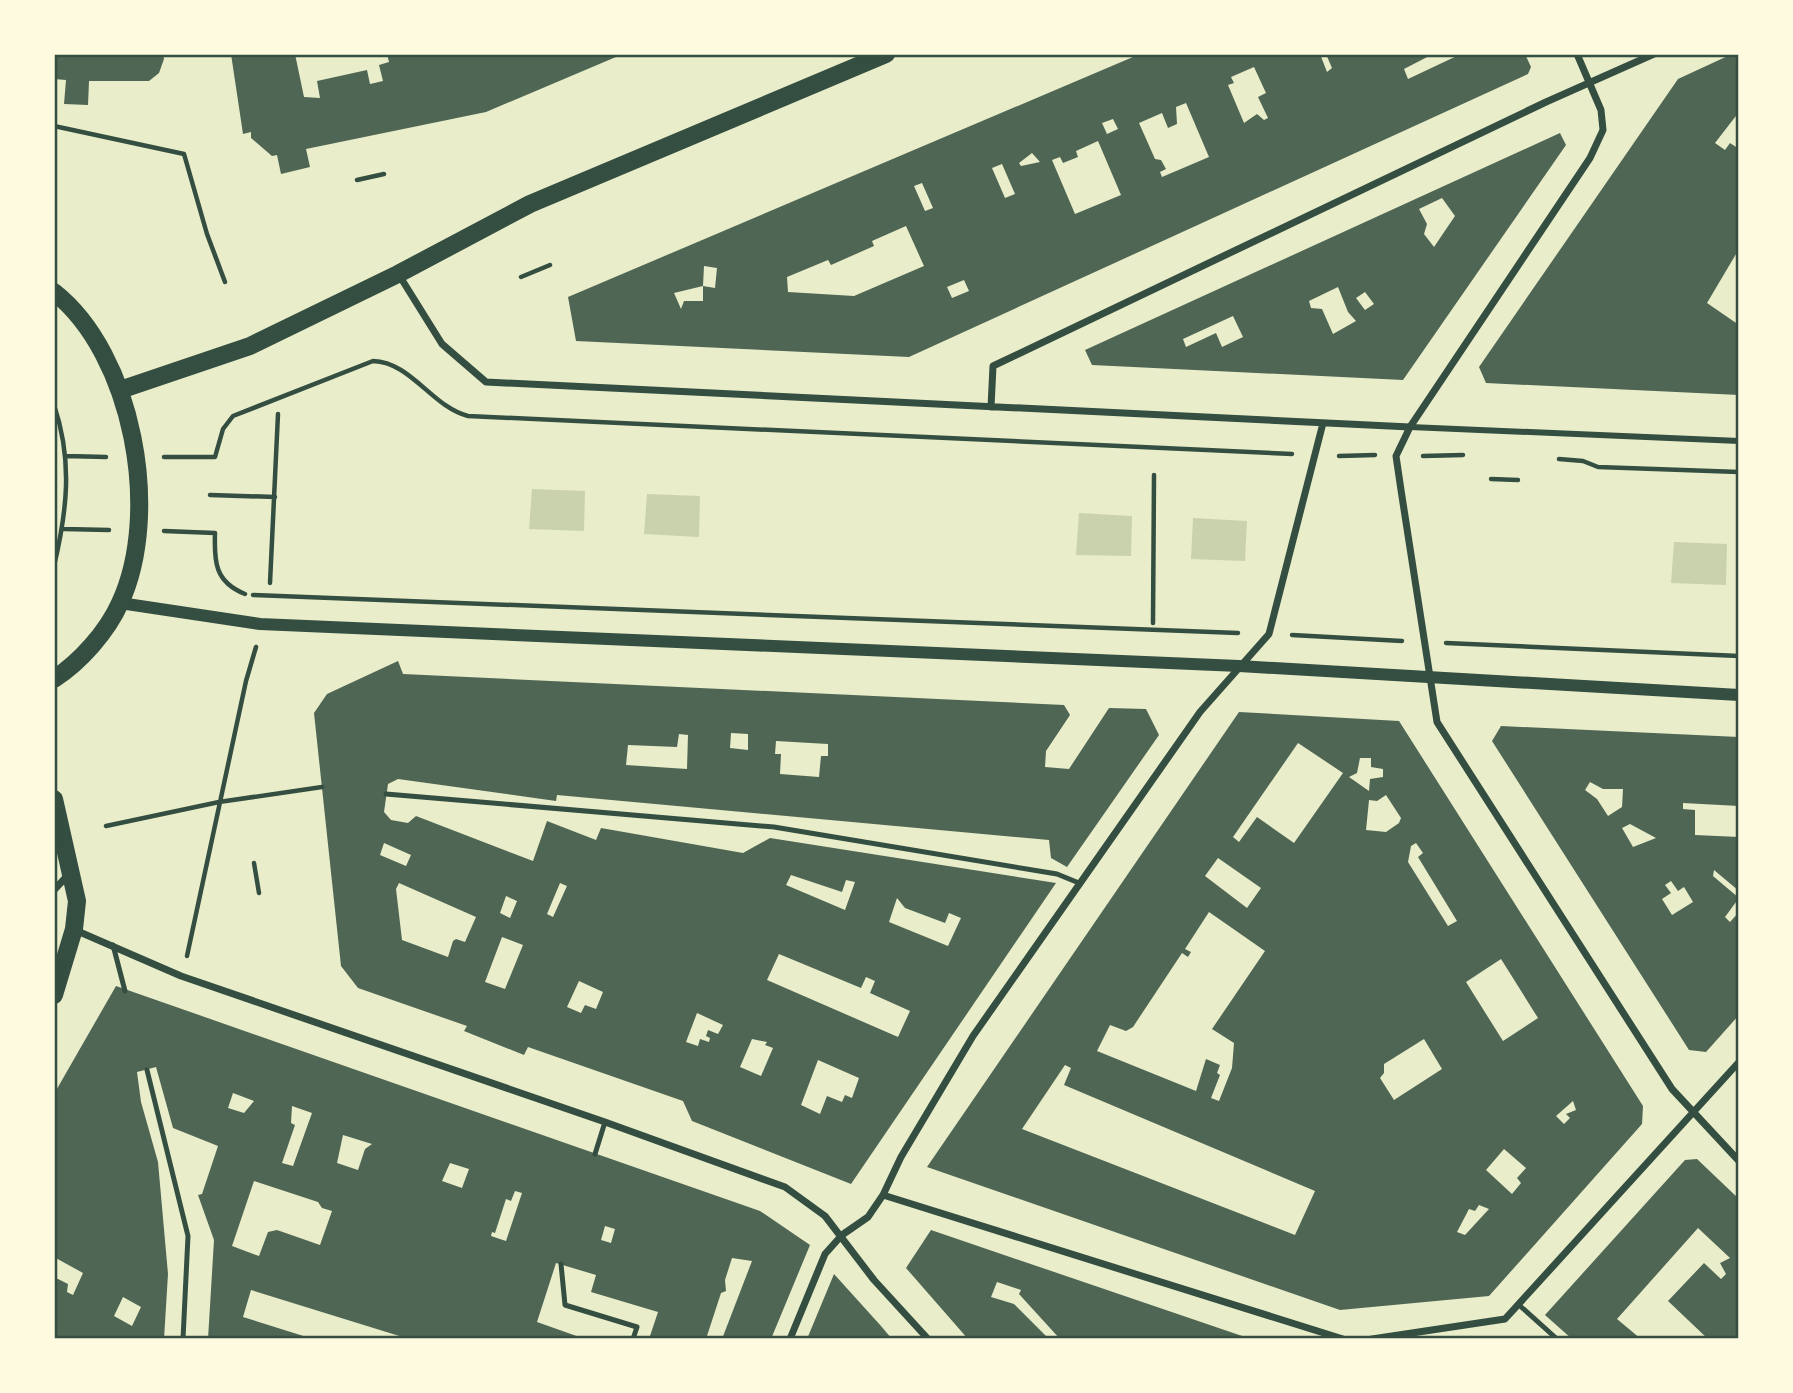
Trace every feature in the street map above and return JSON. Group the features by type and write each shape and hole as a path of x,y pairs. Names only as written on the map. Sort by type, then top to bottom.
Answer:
{"main road":[{"path":"120,390 250,346 398,274 530,204 861,59 886,54"},
{"path":"54,292 90,331 107,357 120,390 137,458 137,531 120,603 93,643 54,679"},
{"path":"54,799 77,901 74,929 54,995"}],"street":[{"path":"1577,54 1601,110 1603,130 1590,158 1410,426 1396,456 1437,722 1672,1089 1711,1134 1739,1161"},
{"path":"991,407 993,366 1546,102 1592,84 1654,54"},
{"path":"398,274 442,344 486,382 1739,442"},
{"path":"790,1339 825,1254 842,1235 868,1217 883,1195 901,1157 973,1036 1200,712 1269,635 1323,423"},
{"path":"120,603 260,624 1239,666 1739,695"},
{"path":"54,890 72,870"},
{"path":"74,929 181,976 785,1187 825,1216 874,1280 928,1339"},
{"path":"1373,1339 1505,1319 1739,1062"},
{"path":"883,1195 1343,1339"}],"lane":[{"path":"386,794 774,827 1058,874 1079,883"},
{"path":"113,946 125,991"},
{"path":"147,1070 188,1236 183,1339"},
{"path":"596,1154 605,1122"},
{"path":"561,1264 565,1306 637,1327 633,1339"},
{"path":"1519,1305 1557,1339"}],"path":[{"path":"54,126 184,154 207,234 225,282"},
{"path":"356,180 384,174"},
{"path":"521,277 550,265"},
{"path":"66,456 215,457 223,429 229,420 373,361 384,361 401,370 446,407 468,416 1272,453"},
{"path":"54,405 66,456 64,529 54,566"},
{"path":"270,583 278,414"},
{"path":"1336,456 1386,455"},
{"path":"1418,456 1468,455"},
{"path":"1557,459 1583,461 1598,467 1739,472"},
{"path":"1153,623 1154,475"},
{"path":"1491,479 1518,480"},
{"path":"210,495 275,497"},
{"path":"215,533 215,561 225,583 246,594 1739,656"},
{"path":"186,965 219,802 257,643"},
{"path":"106,826 219,802 323,787"},
{"path":"254,863 259,893"}],"green space":[{"path":"532,489 585,491 584,531 529,529"},
{"path":"647,494 700,496 699,537 644,534"},
{"path":"1079,513 1132,516 1131,556 1076,555"},
{"path":"1193,518 1247,521 1245,561 1191,559"},
{"path":"1674,542 1727,544 1726,585 1671,583"}],"building":[{"path":"54,54 163,54 164,59 159,73 149,81 89,81 88,105 64,104 66,80 54,79"},
{"path":"231,54 295,54 304,97 320,98 317,81 367,70 370,84 383,81 379,65 389,62 387,54 623,54 486,112 306,149 310,167 281,174 277,155 272,156 251,138 251,132 243,134"},
{"path":"1140,54 1320,54 1327,72 1332,68 1326,54 1433,54 1404,69 1408,79 1461,54 1525,54 1531,67 1528,74 909,357 576,341 568,297","holes":["1254,67 1266,93 1258,97 1268,118 1264,120 1257,114 1244,123 1228,85 1234,83 1231,77","1186,103 1209,157 1162,177 1160,172 1166,169 1161,160 1155,159 1139,123 1162,113 1168,128 1177,124 1176,107","1113,119 1118,129 1107,134 1102,123","1098,141 1121,195 1075,214 1052,160 1060,157 1063,163 1078,157 1076,151","1032,153 1040,162 1021,166 1019,163","1002,164 1015,194 1005,198 992,168","922,183 933,208 925,211 914,186","906,226 924,266 854,296 788,292 787,277 828,260 831,265 874,246 872,241","704,266 717,268 715,288 703,286","964,280 969,291 952,298 947,287","703,286 703,301 684,301 681,309 674,293"]},
{"path":"1732,54 1739,54 1739,112 1715,143 1725,150 1730,143 1739,149 1739,249 1707,303 1739,325 1739,395 1486,383 1479,367 1678,79"},
{"path":"1560,133 1566,145 1403,380 1092,365 1085,350","holes":["1442,198 1455,216 1434,247 1424,234 1427,224 1419,209","1338,287 1348,312 1356,321 1333,334 1322,309 1311,308 1309,301","1365,292 1374,304 1365,310 1356,298","1233,316 1243,337 1222,347 1216,333 1186,347 1183,339"]},
{"path":"398,661 403,674 1064,705 1070,715 1046,751 1045,767 1069,769 1109,708 1146,709 1159,735 1067,867 1051,858 1049,840 557,795 556,801 398,779 388,784 384,812 391,820 408,823 416,816 533,861 547,821 596,840 601,828 743,853 770,838 1056,883 851,1184 692,1121 683,1101 528,1047 524,1055 464,1031 467,1026 358,988 341,966 314,713 327,694","holes":["731,733 748,734 748,750 730,748","679,734 688,735 687,769 626,765 628,745 677,747","776,741 828,744 828,756 821,756 819,777 780,774 781,754 775,754","384,843 411,855 406,866 380,855","791,875 842,892 846,880 855,882 845,910 786,885","399,883 476,917 465,942 456,939 453,941 448,957 402,940 396,889","560,883 567,886 553,917 547,914","506,896 517,901 510,918 500,913","897,898 905,908 945,923 949,913 961,918 948,946 889,922","502,937 523,945 505,989 485,982","779,954 861,988 866,977 875,981 870,993 910,1011 898,1037 767,980","579,981 603,992 596,1009 585,1005 581,1013 567,1007","697,1013 723,1025 718,1034 708,1030 706,1036 710,1038 709,1042 700,1039 698,1046 686,1042","752,1039 767,1042 765,1045 773,1048 761,1076 740,1067","818,1060 859,1078 852,1098 845,1095 842,1102 827,1096 820,1114 801,1105"]},
{"path":"1239,712 1399,721 1643,1106 1642,1124 1489,1296 1340,1310 927,1167","holes":["1298,743 1343,773 1294,843 1257,817 1239,842 1233,837","1360,758 1371,758 1371,767 1383,769 1383,777 1370,779 1369,791 1349,777 1357,773","1386,795 1401,818 1399,823 1386,832 1366,830 1369,800 1377,801","1416,843 1423,853 1418,857 1457,921 1448,926 1408,862 1411,846","1218,858 1261,888 1247,908 1205,876","1209,912 1265,951 1212,1029 1234,1043 1232,1068 1219,1101 1211,1098 1220,1075 1217,1073 1220,1065 1206,1059 1196,1091 1097,1051 1110,1025 1126,1031 1133,1027 1182,953 1188,957 1191,952 1185,949","1501,959 1538,1018 1503,1041 1466,982","1424,1039 1442,1069 1394,1100 1380,1078 1384,1073 1384,1064","1065,1065 1071,1068 1064,1085 1315,1191 1295,1235 1022,1129","1573,1101 1576,1110 1566,1114 1570,1118 1564,1124 1556,1116","1504,1149 1526,1168 1517,1178 1521,1183 1512,1194 1486,1170","1479,1205 1489,1209 1465,1235 1457,1232 1469,1209 1475,1211"]},
{"path":"1501,726 1739,737 1739,806 1683,803 1683,809 1695,810 1695,835 1739,837 1739,891 1714,870 1713,876 1739,898 1725,917 1730,922 1739,912 1739,1015 1706,1052 1689,1050 1492,741","holes":["1590,782 1603,789 1623,789 1622,807 1608,816 1597,799 1585,790","1630,824 1656,838 1633,847 1622,828","1671,881 1678,891 1684,887 1693,902 1672,915 1662,899 1671,893 1665,885"]},
{"path":"116,986 760,1211 810,1245 771,1339 722,1339 752,1261 732,1258 725,1280 726,1291 721,1293 706,1339 649,1339 658,1312 591,1292 596,1275 556,1263 537,1322 585,1339 409,1339 251,1290 243,1317 313,1339 208,1339 214,1240 198,1195 202,1194 218,1146 173,1128 156,1067 137,1072 141,1102 158,1162 168,1274 164,1339 54,1339 54,1277 68,1284 67,1292 73,1295 83,1273 54,1257 54,1094","holes":["233,1093 254,1101 244,1113 228,1108","292,1106 312,1113 293,1166 282,1163 295,1125 291,1123","343,1135 372,1144 365,1149 358,1170 337,1163","450,1163 469,1169 462,1188 442,1181","254,1181 318,1202 322,1208 332,1211 320,1245 277,1230 268,1232 259,1256 232,1246","515,1191 522,1193 506,1241 491,1236 492,1232 495,1233 506,1199 511,1201","605,1226 615,1229 611,1243 601,1240","123,1297 141,1307 132,1326 114,1316"]},
{"path":"1697,1159 1739,1199 1739,1339 1708,1339 1668,1301 1704,1263 1721,1279 1726,1274 1720,1263 1730,1258 1698,1228 1617,1319 1641,1339 1572,1339 1545,1315 1685,1160"},
{"path":"931,1230 1248,1339 1060,1339 1019,1294 1021,1290 997,1282 991,1297 1014,1304 1049,1339 968,1339 906,1268"},
{"path":"834,1274 881,1326 892,1339 807,1339"}]}
